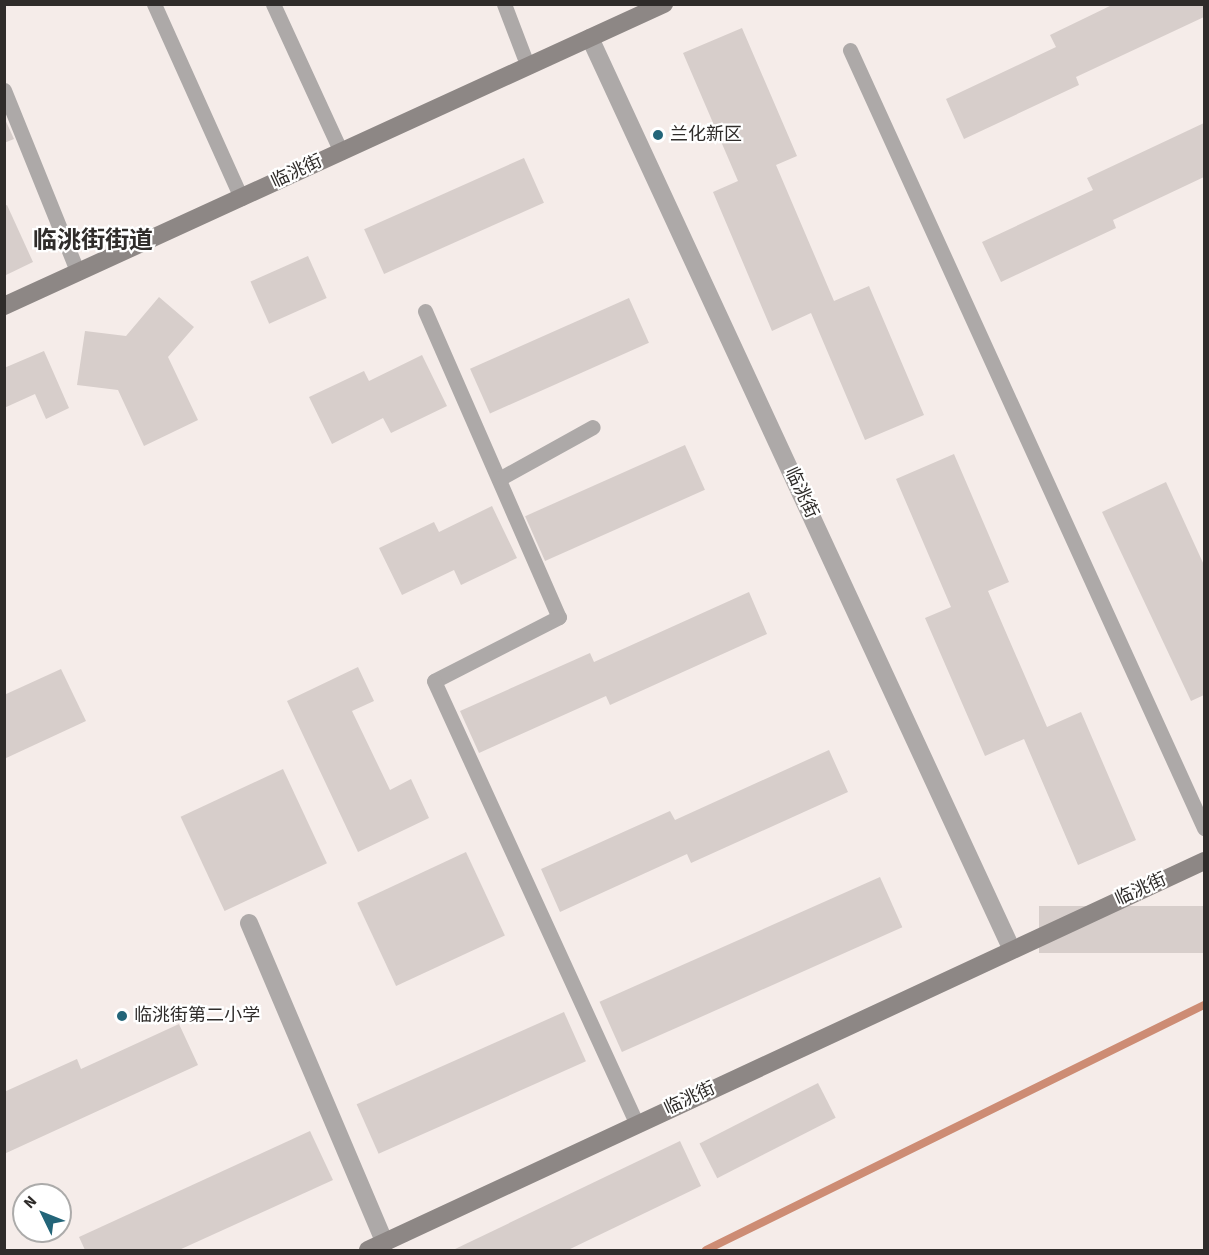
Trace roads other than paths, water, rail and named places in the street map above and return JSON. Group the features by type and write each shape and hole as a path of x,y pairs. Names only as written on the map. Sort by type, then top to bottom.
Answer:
{"street":[{"name":"临洮街","path":"4,306 664,4"},
{"name":"临洮街","path":"590,38 1011,948"},
{"name":"临洮街","path":"368,1251 1011,948 1204,861"},
{"path":"249,923 385,1243"}],"lane":[{"path":"154,4 241,198"},
{"path":"273,4 341,152"},
{"path":"504,4 528,67"},
{"path":"850,50 1204,828"},
{"path":"4,90 78,273"},
{"path":"425,311 560,617 434,681 637,1124"},
{"path":"499,479 593,427"}],"waterway":[{"path":"706,1250 1204,1005"}],"place":[{"name":"兰化新区","path":"658,135"},
{"name":"临洮街第二小学","path":"122,1016"}],"district":[{"name":"临洮街街道","path":"93,241"}]}
